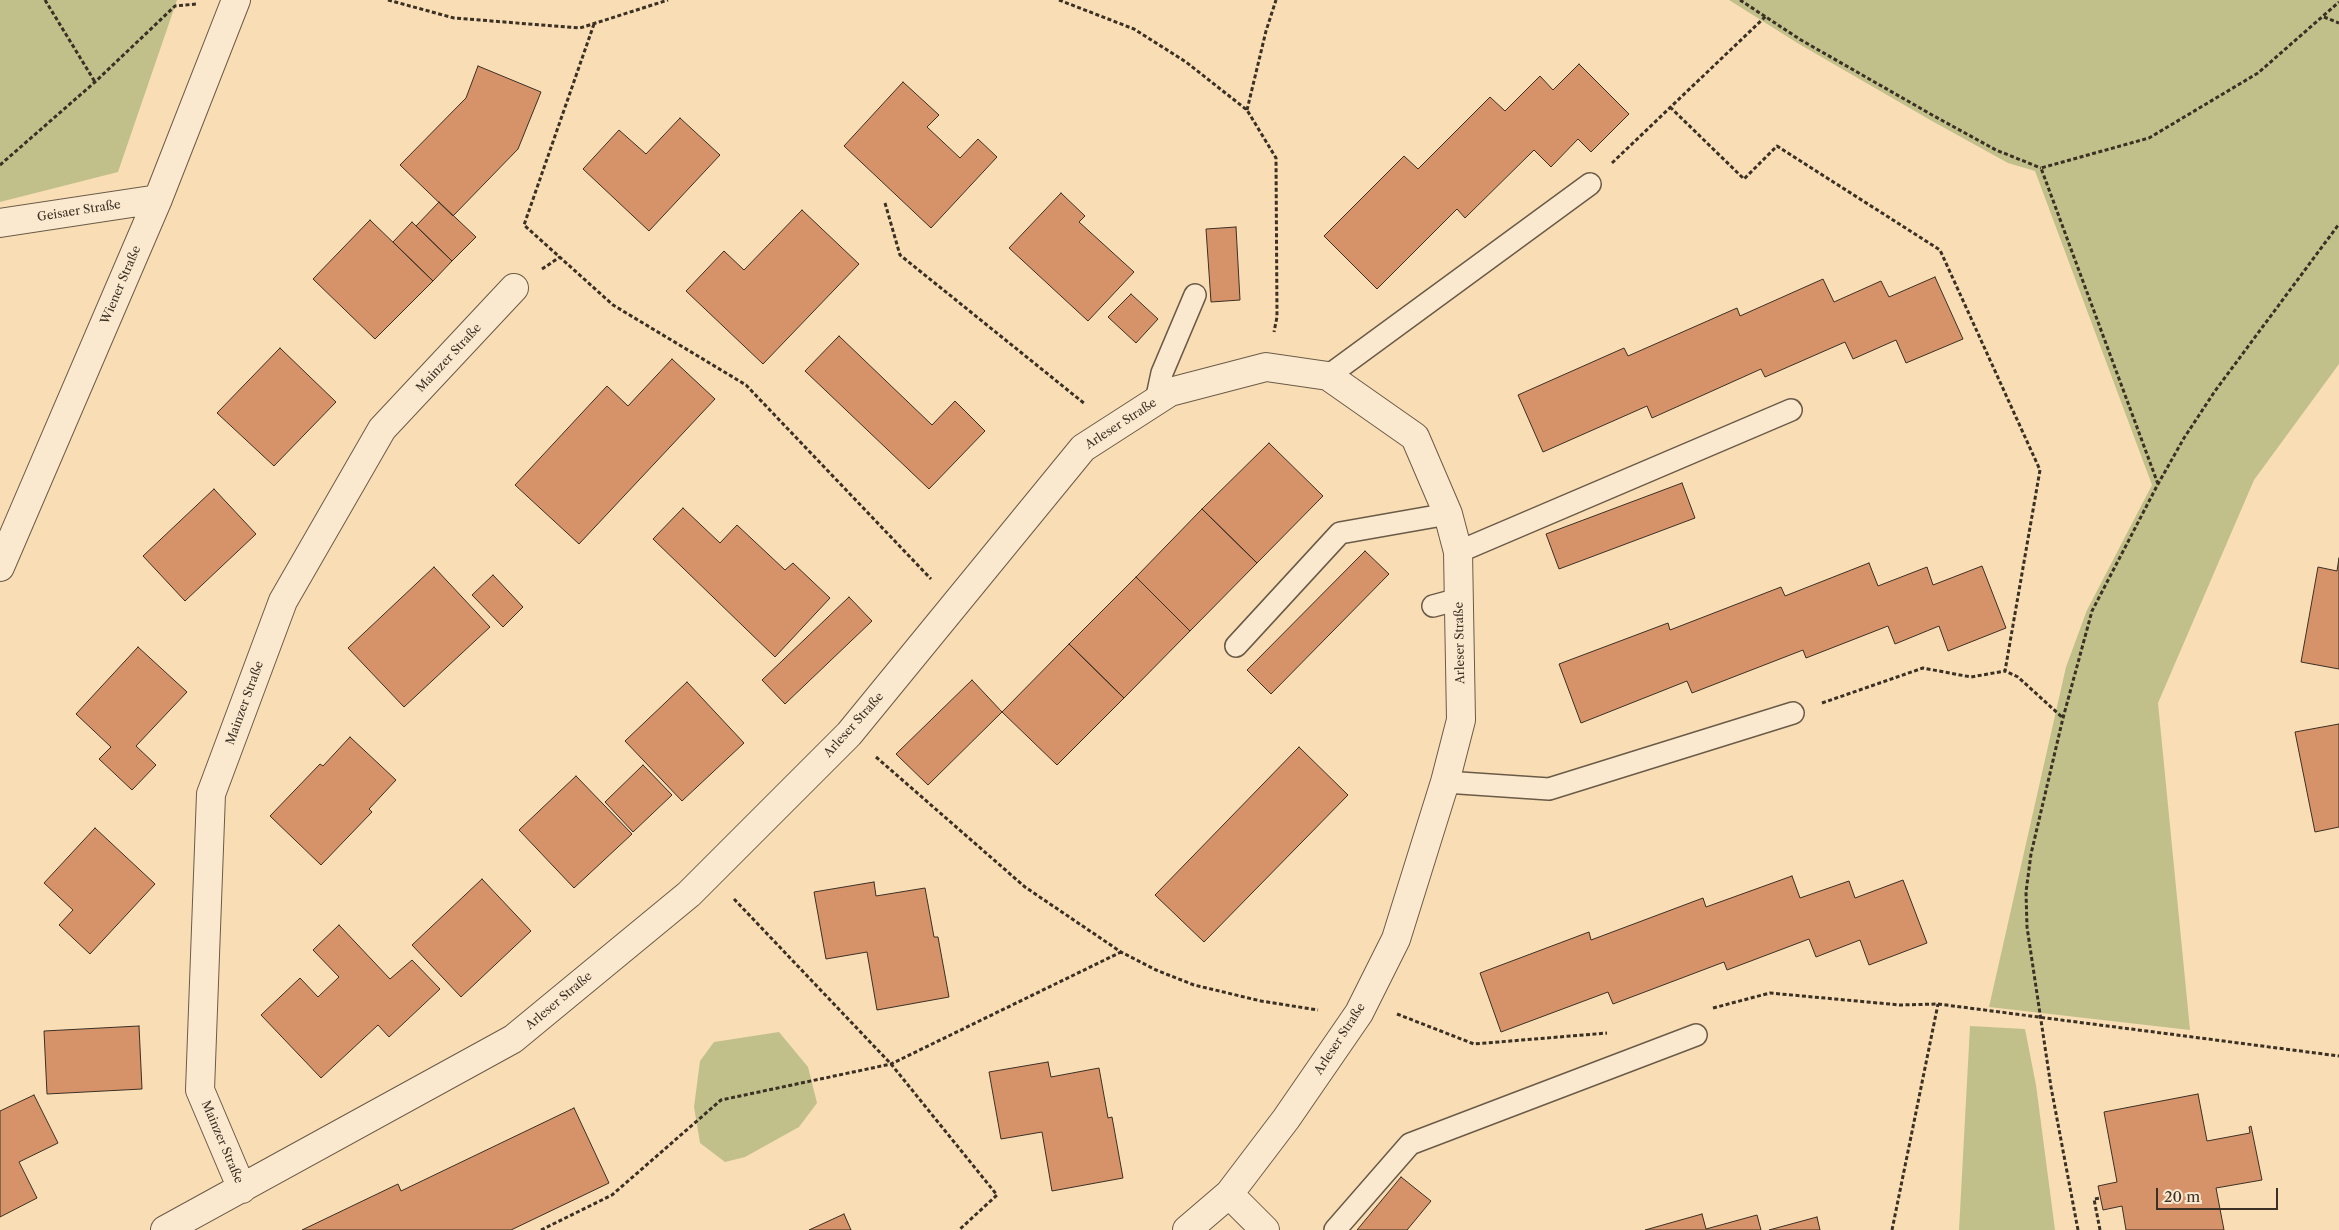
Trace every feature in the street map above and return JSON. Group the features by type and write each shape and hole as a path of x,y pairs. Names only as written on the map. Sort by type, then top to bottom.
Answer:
{"street":[{"name":"Wiener Straße","path":"0,567 158,199 236,0"},
{"name":"Geisaer Straße","path":"0,223 158,199"},
{"name":"Mainzer Straße","path":"242,1189 200,1090 212,794 283,601 382,428 514,288"},
{"name":"Arleser Straße","path":"165,1230 513,1039 689,894 850,734 1083,448 1170,392 1266,367 1328,376 1415,438 1448,514 1458,552 1461,720 1445,782 1396,938 1359,1013 1286,1119 1229,1194 1187,1230"},
{"path":"1229,1194 1265,1230"}],"lane":[{"path":"1328,376 1590,184"},
{"path":"1156,401 1162,373 1195,295"},
{"path":"1458,552 1791,410"},
{"path":"1236,646 1340,533 1448,514"},
{"path":"1433,606 1459,599"},
{"path":"1445,782 1549,789 1793,714"},
{"path":"1335,1230 1410,1144 1696,1035"}],"path":[{"path":"45,0 95,82"},
{"path":"388,0 454,18 580,28 668,0"},
{"path":"1059,0 1134,29 1186,62 1247,110 1276,158 1277,317 1266,367"},
{"path":"1247,110 1266,32 1276,0"},
{"path":"1740,0 1810,45 1934,116 1996,150 2041,168 2148,138 2258,73 2339,2"},
{"path":"0,164 95,82 175,6"},
{"path":"1590,184 1766,16"},
{"path":"2324,16 2339,23"},
{"path":"594,24 524,225 613,305 746,385 935,584"},
{"path":"1670,107 1744,179 1777,146 1940,250 2040,470 2005,671"},
{"path":"2041,168 2158,484"},
{"path":"885,203 900,254 1088,406"},
{"path":"2078,1230 2039,1018 2030,954 2026,892 2031,854 2063,718 2092,611 2158,484 2184,438 2215,392 2339,224"},
{"path":"1793,714 1923,668 1971,677 2005,671 2018,677 2063,718"},
{"path":"850,734 1025,887 1121,952 1156,970 1194,985 1260,1001 1328,1012 1396,1014 1474,1044 1610,1032"},
{"path":"708,875 747,910 890,1064 997,1195 959,1230"},
{"path":"541,1230 612,1195 721,1100 890,1064 1121,952"},
{"path":"1703,1010 1770,993 1900,1005 1938,1004 2339,1056"},
{"path":"1892,1230 1938,1004"},
{"path":"2100,1230 2094,1199 2101,1198"}],"shaded area":[{"path":"0,0 177,0 118,172 0,202"},
{"path":"1729,0 2339,0 2339,364 2254,480 2158,703 2190,1030 1989,1007 2066,667 2087,610 2152,485 2035,171 2008,163 1932,121 1799,44"},
{"path":"1970,1026 2025,1029 2036,1085 2055,1230 1959,1230"},
{"path":"779,1032 808,1067 817,1103 799,1127 745,1157 725,1162 700,1143 694,1107 700,1061 714,1042"}],"building":[{"path":"1579,64 1629,114 1591,152 1578,139 1551,167 1534,150 1465,218 1457,209 1377,289 1324,236 1404,156 1418,169 1490,97 1505,111 1540,76 1553,90"},
{"path":"478,66 541,92 518,149 453,216 400,165 466,98"},
{"path":"903,82 939,115 927,127 960,158 978,139 997,157 931,228 844,146"},
{"path":"680,118 720,155 649,231 583,169 619,130 646,154"},
{"path":"1061,193 1085,216 1079,222 1134,272 1088,321 1009,248"},
{"path":"439,202 476,237 452,261 416,226"},
{"path":"802,210 859,264 763,364 686,291 724,251 744,270"},
{"path":"370,220 433,281 375,339 313,279"},
{"path":"412,222 452,261 433,281 393,242"},
{"path":"1236,227 1240,300 1211,302 1206,229"},
{"path":"1935,277 1963,339 1906,363 1896,340 1853,359 1845,342 1765,377 1761,369 1652,418 1647,406 1543,452 1518,395 1624,348 1628,356 1737,308 1740,316 1823,279 1834,302 1881,281 1889,297"},
{"path":"1131,294 1158,319 1136,343 1108,317"},
{"path":"839,336 932,425 955,401 985,431 929,489 805,371"},
{"path":"280,348 336,402 274,466 217,413"},
{"path":"672,359 715,399 579,544 515,485 607,386 628,406"},
{"path":"1269,443 1323,496 1257,563 1202,509"},
{"path":"1682,483 1695,518 1559,569 1546,534"},
{"path":"214,489 256,534 185,601 143,556"},
{"path":"683,508 720,543 737,525 785,570 793,563 830,598 775,657 653,539"},
{"path":"1202,509 1257,563 1190,631 1136,577"},
{"path":"1365,551 1389,574 1271,694 1247,670"},
{"path":"2339,558 2339,669 2301,662 2318,567 2337,571"},
{"path":"1869,563 1878,586 1927,567 1933,585 1982,566 2006,628 1948,651 1939,626 1895,644 1888,626 1806,658 1803,650 1692,693 1687,681 1581,723 1559,664 1668,623 1670,630 1781,587 1785,596"},
{"path":"434,567 490,627 404,707 348,648"},
{"path":"493,575 523,607 503,627 472,595"},
{"path":"1136,577 1190,631 1124,698 1069,644"},
{"path":"849,597 872,621 785,704 762,680"},
{"path":"1069,644 1124,698 1057,765 1002,712"},
{"path":"138,647 187,692 136,746 156,765 132,790 99,759 111,747 76,714"},
{"path":"972,680 1002,712 928,785 896,754"},
{"path":"687,682 744,743 682,801 625,741"},
{"path":"2339,724 2339,827 2315,832 2295,732"},
{"path":"350,737 396,780 369,809 372,812 321,865 270,816 320,764 323,766"},
{"path":"1299,747 1348,795 1204,942 1155,895"},
{"path":"643,765 672,795 633,832 605,802"},
{"path":"576,776 632,834 574,888 519,830"},
{"path":"95,828 155,884 90,954 59,925 73,910 44,883"},
{"path":"1792,876 1800,898 1849,881 1855,898 1903,880 1927,943 1869,965 1860,940 1816,957 1809,939 1727,970 1724,962 1613,1004 1608,992 1501,1032 1480,973 1589,932 1591,940 1703,898 1706,907"},
{"path":"482,879 531,931 461,997 412,945"},
{"path":"874,882 876,896 925,888 934,937 938,937 949,997 877,1010 867,952 826,959 814,892"},
{"path":"339,925 390,979 412,960 440,989 389,1037 378,1025 321,1078 261,1015 300,978 318,997 339,977 313,950"},
{"path":"139,1026 142,1089 47,1094 44,1031"},
{"path":"1048,1062 1051,1077 1099,1068 1108,1118 1112,1117 1123,1178 1052,1191 1042,1132 1001,1139 989,1072"},
{"path":"2198,1094 2207,1141 2250,1133 2249,1127 2251,1126 2262,1180 2216,1188 2224,1230 2126,1230 2122,1206 2103,1210 2098,1186 2117,1182 2104,1112"},
{"path":"34,1095 58,1143 19,1162 37,1198 0,1217 0,1111"},
{"path":"574,1108 609,1183 511,1230 302,1230 398,1184 401,1191"},
{"path":"1401,1177 1431,1201 1407,1230 1357,1230"},
{"path":"844,1214 851,1230 809,1230"},
{"path":"1702,1214 1706,1229 1757,1215 1761,1230 1645,1230"},
{"path":"1817,1217 1820,1230 1769,1230"}]}
